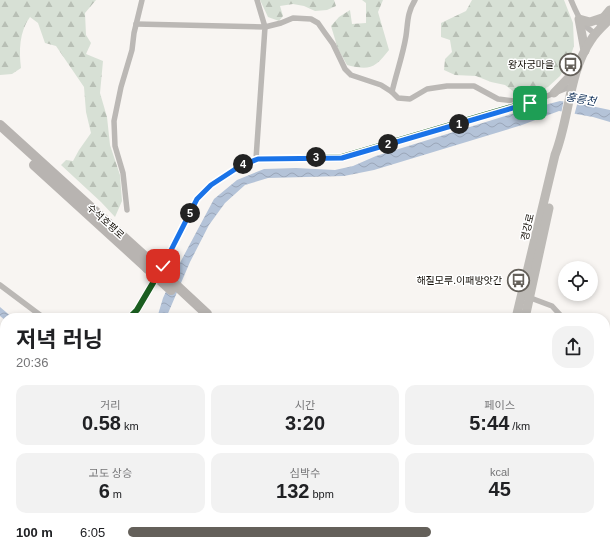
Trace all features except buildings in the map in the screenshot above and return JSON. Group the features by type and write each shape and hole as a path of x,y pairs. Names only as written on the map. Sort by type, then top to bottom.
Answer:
{"highway":[{"name":"수석호평로","path":"0,125 148,264"},
{"name":"수석호평로","path":"0,134 203,313"}],"main road":[{"name":"경강로","path":"524,313 526,297 555,155 560,142 576,70 585,51 610,10"},
{"path":"579,18 590,22 606,18"},
{"path":"579,18 585,51"},
{"path":"554,93 576,70"},
{"name":"경강로","path":"518,313 526,297"}],"street":[{"path":"127,210 123,173 115,146 114,121 121,87 132,50 142,0"},
{"path":"256,159 265,28 257,0"},
{"path":"392,92 406,36 407,20 412,5 416,0"},
{"path":"571,0 579,18 588,29 596,34"},
{"path":"136,24 265,28 293,18 312,19 318,23 326,33 345,69 351,75 372,81 392,92 398,98 410,99 427,89 447,86 474,86 498,99 514,101 542,98"},
{"path":"134,313 154,282 197,199 211,185 240,166 256,159 342,158 542,98 572,86"},
{"path":"0,285 37,313"},
{"path":"526,297 552,306 558,313"}],"green space":[{"path":"0,0 96,0 85,13 86,35 91,43 86,54 103,61 100,93 107,117 110,145 120,175 122,201 115,217 61,165 66,160 73,161 91,133 86,112 84,87 56,46 45,43 38,23 30,17 26,23 22,35 20,55 21,68 12,74 0,75"},
{"path":"260,0 334,0 336,6 327,10 315,11 304,6 293,4 280,6 283,16 279,21 268,17"},
{"path":"362,0 383,0 378,12 389,50 380,61 367,68 347,65 338,49 331,26 339,17 350,10 352,24 366,23 366,3"},
{"path":"472,0 564,0 573,23 574,46 569,60 560,76 548,87 533,93 518,95 505,85 491,82 476,76 455,75 444,70 445,59 452,52 450,40 441,37 441,23 466,11"}],"water":[{"name":"홍릉천","path":"560,101 610,110 610,122 593,117 559,111 522,125 374,170 344,176 268,178 245,185 225,203 209,225 190,262 168,313 158,313 163,298 174,274 214,199 237,180 264,169 296,168 335,170 353,166 376,156 518,112"},
{"path":"0,307 7,313 0,313"}],"pier":[{"path":"564,99 578,101 574,116 561,114"}],"cycle path":[{"path":"134,313 163,266 197,199 211,185 240,166 258,159 342,157 542,98"}],"place":[{"name":"왕자궁마을","path":"570,64"},
{"name":"해질모루.이패방앗간","path":"518,280"}],"route":[{"path":"163,266 197,199 211,185 240,166 258,159 306,157 342,158 530,103"}]}
